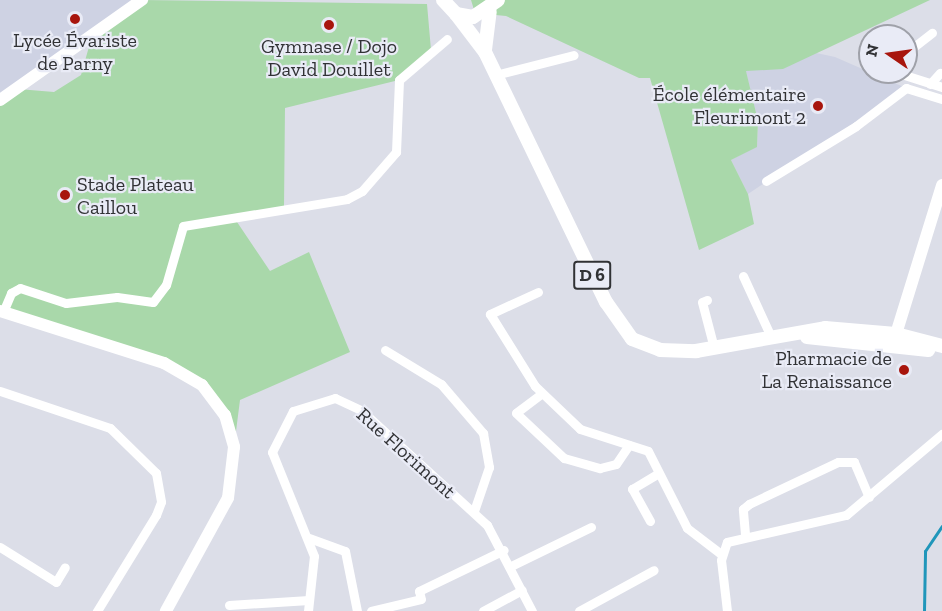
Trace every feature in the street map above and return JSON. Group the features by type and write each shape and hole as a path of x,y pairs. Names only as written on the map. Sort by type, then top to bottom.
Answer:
{"main road":[{"path":"0,100 142,0"},
{"path":"442,1 456,14 473,17 494,6"},
{"path":"485,52 494,6"},
{"name":"D 6","path":"456,14 485,52 621,328 660,350 714,348 773,337 854,339 942,352"},
{"path":"773,337 821,333 889,339 896,334 942,185"},
{"path":"2,312 164,363 202,385 225,415 234,447 228,498 166,611"},
{"path":"896,334 942,346"},
{"path":"158,611 176,590"}],"street":[{"path":"918,44 932,33"},
{"path":"2,312 11,293 20,288 66,303 117,297 153,302 166,285 183,226 347,199 362,191 396,152 399,80 447,39"},
{"path":"495,75 574,55"},
{"path":"930,84 940,73"},
{"path":"918,80 942,87"},
{"path":"766,181 856,126 906,88 942,99"},
{"path":"744,276 773,337"},
{"path":"538,292 490,314 541,394 580,429 648,451 693,537 721,554"},
{"path":"707,300 702,302 714,348"},
{"path":"385,350 441,384 483,433 489,467 474,511"},
{"path":"0,391 110,428 156,473 161,502 156,515 97,611"},
{"path":"541,394 516,413 564,458 600,468 616,464 629,445"},
{"name":"Rue Florimont","path":"308,611 314,556 309,538 272,452 293,411 320,399 335,398 361,410 474,511 504,550 532,611"},
{"path":"727,611 721,554 727,542 745,534 835,519 869,497 942,434"},
{"path":"745,534 743,509 749,504 838,462 854,462 869,497"},
{"path":"650,521 632,489 659,473"},
{"path":"511,566 591,527"},
{"path":"309,538 345,551 357,611"},
{"path":"0,547 56,582 65,567"},
{"path":"371,611 421,600 419,591 504,550"},
{"path":"579,611 654,570"},
{"path":"483,611 522,590"},
{"path":"228,605 309,600"}],"shaded area":[{"path":"0,0 142,0 0,100"},
{"name":"École élémentaire Fleurimont 2","path":"765,42 835,57 858,67 858,84 897,84 906,88 748,194 731,160 757,146 758,121 745,68"}],"green space":[{"path":"142,0 427,4 431,50 399,80 285,108 284,207 233,216 270,271 309,252 350,352 240,400 234,447 231,430 188,374 0,311 0,100 18,89 54,92 81,75 92,36"},
{"path":"471,0 930,0 879,24 858,24 858,34 783,69 746,71 758,121 757,147 731,160 748,194 754,224 699,250 650,78 639,78 506,16 475,13"}],"waterway":[{"path":"924,611 925,551 942,526"}],"place":[{"name":"Lycée Évariste de Parny","path":"75,19"},
{"name":"Gymnase / Dojo David Douillet","path":"329,25"},
{"name":"École élémentaire Fleurimont 2","path":"818,106"},
{"name":"Stade Plateau Caillou","path":"65,195"},
{"name":"Pharmacie de La Renaissance","path":"904,370"}]}
